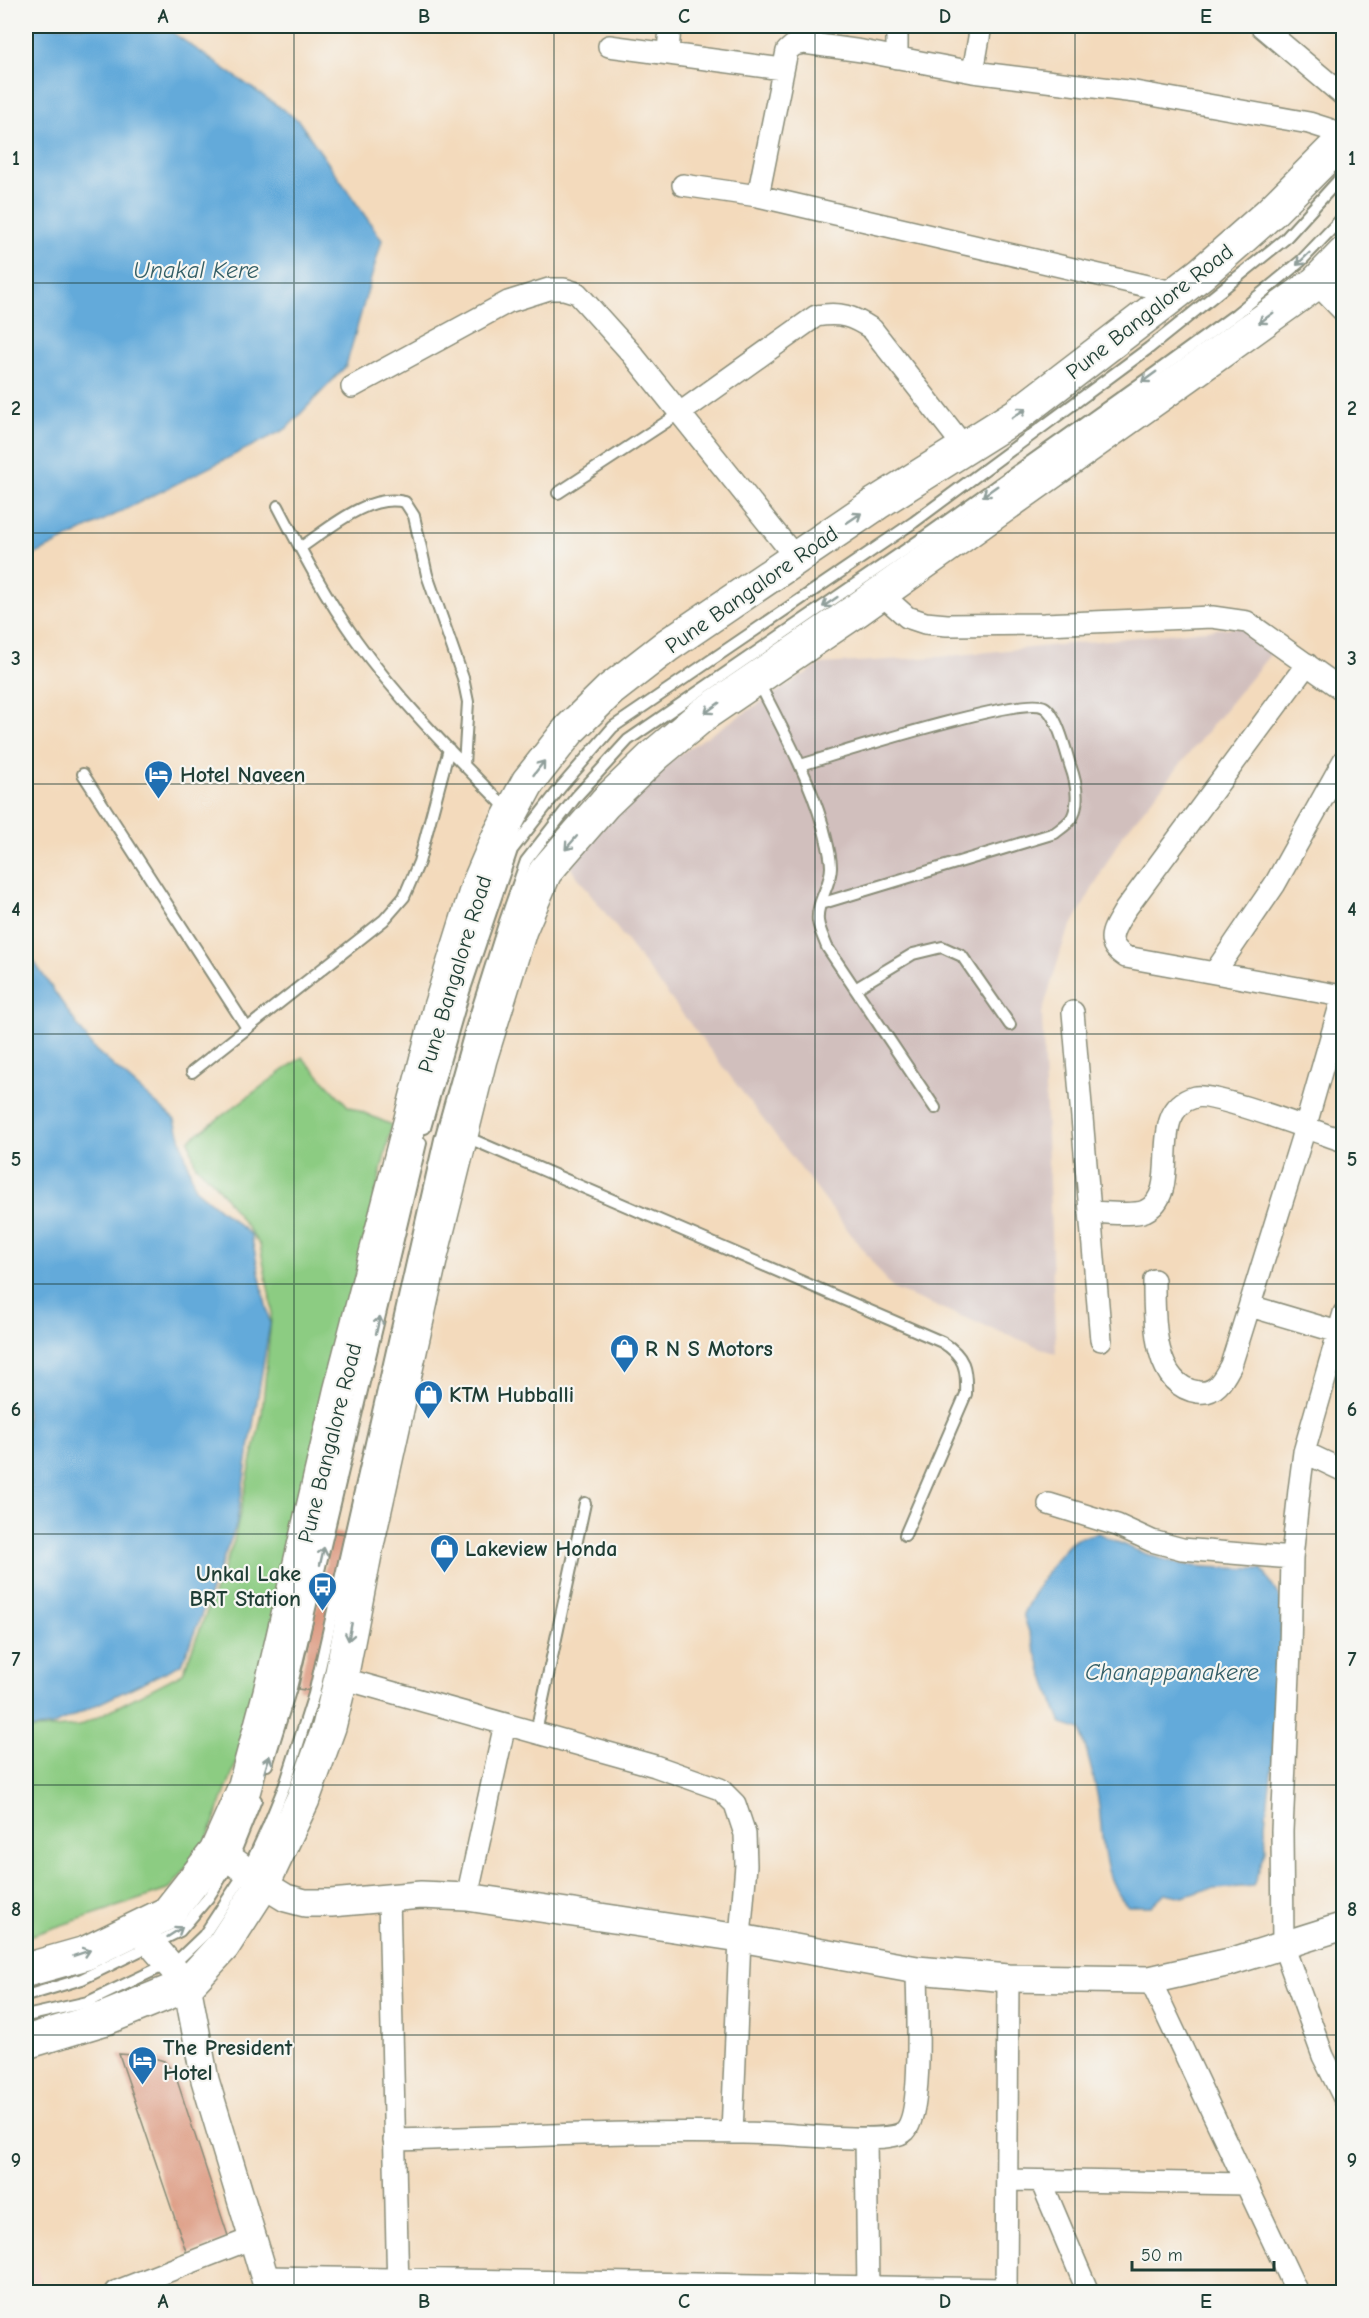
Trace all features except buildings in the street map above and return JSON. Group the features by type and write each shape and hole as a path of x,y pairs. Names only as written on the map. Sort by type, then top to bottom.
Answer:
{"main road":[{"name":"Pune Bangalore Road","path":"26,1970 86,1953 161,1955 223,1946 239,1867 247,1778 270,1692 340,1392 440,1007 478,885 528,782 570,729 609,690 668,645 877,503 1017,415 1177,293 1270,213 1343,139"},
{"name":"Pune Bangalore Road","path":"26,2042 106,2018 161,1955 168,1913 239,1867 303,1799 329,1727 341,1678 365,1554 431,1256 480,1059 520,930 545,872 605,803 654,755 704,714 880,593 1316,283 1344,255"}],"street":[{"path":"668,53 670,26"},
{"path":"897,26 897,58"},
{"path":"973,72 981,26"},
{"path":"1261,26 1344,96"},
{"path":"758,196 787,51 794,45 804,44 973,72 1135,92 1225,107 1309,123 1328,129 1343,139"},
{"path":"609,46 782,69"},
{"path":"683,185 758,196 1177,293"},
{"path":"1316,283 1344,312"},
{"path":"352,387 508,302 549,290 564,289 577,293 680,413 796,558"},
{"path":"680,413 816,316 835,313 856,318 872,329 964,448"},
{"path":"880,593 893,607 907,617 925,623 947,625 1021,625 1212,617 1247,622 1344,691"},
{"path":"1154,1280 1155,1331 1164,1363 1176,1382 1191,1391 1204,1393 1212,1390 1223,1381 1232,1365 1305,1128 1343,994 1126,957 1116,951 1112,943 1112,932 1125,910 1306,664"},
{"path":"1215,972 1275,884 1344,760"},
{"path":"1073,1012 1101,1340"},
{"path":"1090,1212 1134,1212 1144,1211 1152,1206 1160,1197 1164,1181 1167,1130 1172,1114 1194,1097 1215,1098 1344,1141"},
{"path":"1250,1306 1341,1322 1304,1452 1292,1558 1282,1820 1283,1945 1333,2054 1344,2098"},
{"path":"1304,1452 1344,1471"},
{"path":"1049,1504 1093,1516 1152,1541 1172,1546 1221,1553 1292,1558"},
{"path":"341,1678 654,1766 720,1789 735,1804 745,1834 746,1865 740,1938 732,2133"},
{"path":"467,1897 505,1724"},
{"path":"239,1867 286,1898 305,1903 421,1895 467,1897 740,1938 917,1970 1008,1978 1150,1980 1230,1962 1344,1926"},
{"path":"389,1897 398,2286"},
{"path":"161,1955 205,2080 267,2285 1006,2291 1008,1978"},
{"path":"394,2140 732,2133 866,2138 904,2133 911,2122 916,2096 917,1970"},
{"path":"1150,1980 1297,2292"},
{"path":"866,2138 868,2290"},
{"path":"1007,2180 1246,2184"},
{"path":"1041,2181 1088,2292"},
{"path":"115,2292 253,2238"}],"lane":[{"path":"264,1773 291,1688 424,1133 464,992 512,850 561,787 613,727 914,522 1149,348 1285,239 1344,174"},
{"path":"239,1867 286,1782 314,1694 440,1138 477,1010 526,861 576,797 628,740 921,540 1236,314 1301,261 1344,216"},
{"path":"558,493 680,413"},
{"path":"300,548 355,512 379,501 393,499 405,502 414,516 427,575 463,678 468,702 464,765"},
{"path":"278,506 319,582 357,641 397,691 511,814"},
{"path":"756,677 801,765 814,797 827,843 831,867 827,889 820,904 818,921 827,947 935,1108"},
{"path":"801,765 982,713 1029,704 1044,707 1052,714 1074,776 1077,801 1071,819 1054,833 820,904"},
{"path":"192,1072 384,920 404,897 419,862 449,749"},
{"path":"83,774 247,1028"},
{"path":"855,989 913,954 942,947 962,956 1010,1025"},
{"path":"461,1135 942,1342 956,1351 963,1362 967,1377 966,1394 905,1535"},
{"path":"536,1732 585,1503"},
{"path":"239,1867 258,1794"},
{"path":"26,1996 161,1955"},
{"path":"26,2016 88,2002 161,1955"}],"shaded area":[{"path":"1266,624 1277,646 1121,837 1065,938 1042,1013 1056,1354 893,1289 570,867 639,780 821,664 939,657"},
{"path":"26,2233 44,2292 26,2292"}],"green space":[{"path":"302,1057 348,1106 392,1125 246,1737 206,1843 170,1889 26,1937 26,1730 80,1726 183,1673 234,1541 262,1414 272,1308 260,1245 216,1185 195,1164 189,1140"}],"water":[{"name":"Unakal Kere","path":"26,26 163,26 298,120 382,240 346,366 286,429 26,559"},
{"path":"26,950 93,1048 175,1120 195,1189 251,1235 270,1324 236,1526 182,1664 52,1726 26,1729"},
{"name":"Chanappanakere","path":"1098,1533 1146,1554 1177,1563 1262,1569 1281,1600 1281,1692 1273,1729 1273,1759 1265,1823 1266,1851 1253,1886 1204,1890 1183,1897 1165,1893 1151,1906 1128,1906 1119,1896 1113,1884 1105,1859 1096,1787 1081,1730 1062,1724 1023,1614 1046,1574 1068,1546 1077,1539"}],"place":[{"name":"Hotel Naveen","path":"159,800"},
{"name":"R N S Motors","path":"624,1374"},
{"name":"KTM Hubballi","path":"428,1420"},
{"name":"Lakeview Honda","path":"444,1574"},
{"name":"Unkal Lake BRT Station","path":"322,1612"},
{"name":"The President Hotel","path":"142,2086"}]}
